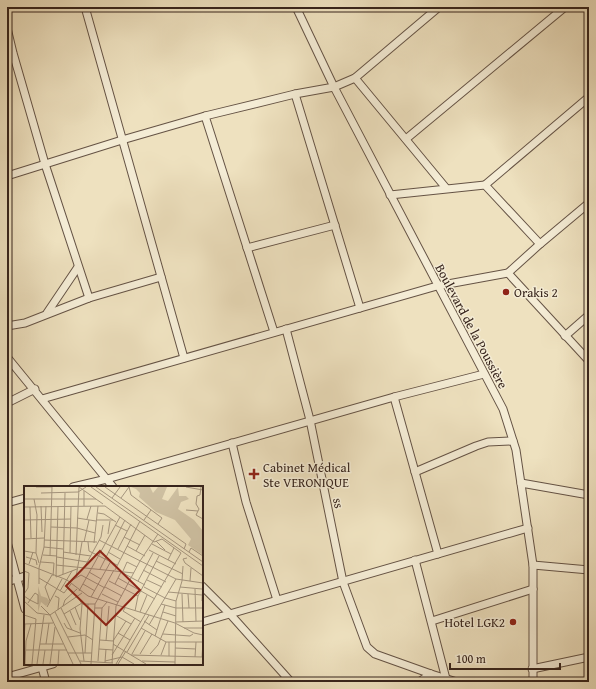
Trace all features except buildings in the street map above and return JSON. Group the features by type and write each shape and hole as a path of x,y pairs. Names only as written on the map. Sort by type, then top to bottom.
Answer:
{"street":[{"path":"85,7 184,358"},
{"name":"Boulevard de la Poussière","path":"296,7 334,87 437,286 503,409 516,450 533,565 533,682"},
{"path":"7,176 205,116 295,94 334,87 354,78 429,11 438,7"},
{"path":"406,139 565,7"},
{"path":"7,28 12,53 44,164 89,298"},
{"path":"354,78 446,188"},
{"path":"295,94 360,308"},
{"path":"390,195 485,185 589,97"},
{"path":"205,116 274,332"},
{"path":"485,185 540,244"},
{"path":"42,399 437,286 508,273 589,203"},
{"path":"247,248 335,225"},
{"path":"47,314 78,267"},
{"path":"508,273 589,361"},
{"path":"7,326 25,322 89,298 161,277"},
{"path":"565,336 589,315"},
{"name":"ss","path":"286,329 310,420 343,582 367,647 375,654 431,674"},
{"path":"7,357 35,389 112,486"},
{"path":"76,486 107,479 310,420 484,374"},
{"path":"7,403 35,389"},
{"path":"394,397 438,554"},
{"path":"415,472 488,442 513,441"},
{"path":"232,443 246,502 277,600"},
{"path":"521,483 589,495"},
{"path":"7,503 24,498"},
{"path":"203,622 528,528"},
{"path":"7,542 24,606"},
{"path":"415,560 446,679"},
{"path":"533,565 589,570"},
{"path":"7,582 24,576"},
{"path":"203,587 230,614 290,682"},
{"path":"432,621 533,589"},
{"path":"532,669 589,657"},
{"path":"7,677 41,666 46,682"},
{"path":"420,682 431,674 457,682"}],"place":[{"name":"Orakis 2","path":"506,292"},
{"name":"Cabinet Médical Ste VERONIQUE","path":"254,474"},
{"name":"Hotel LGK2","path":"513,622"}]}
